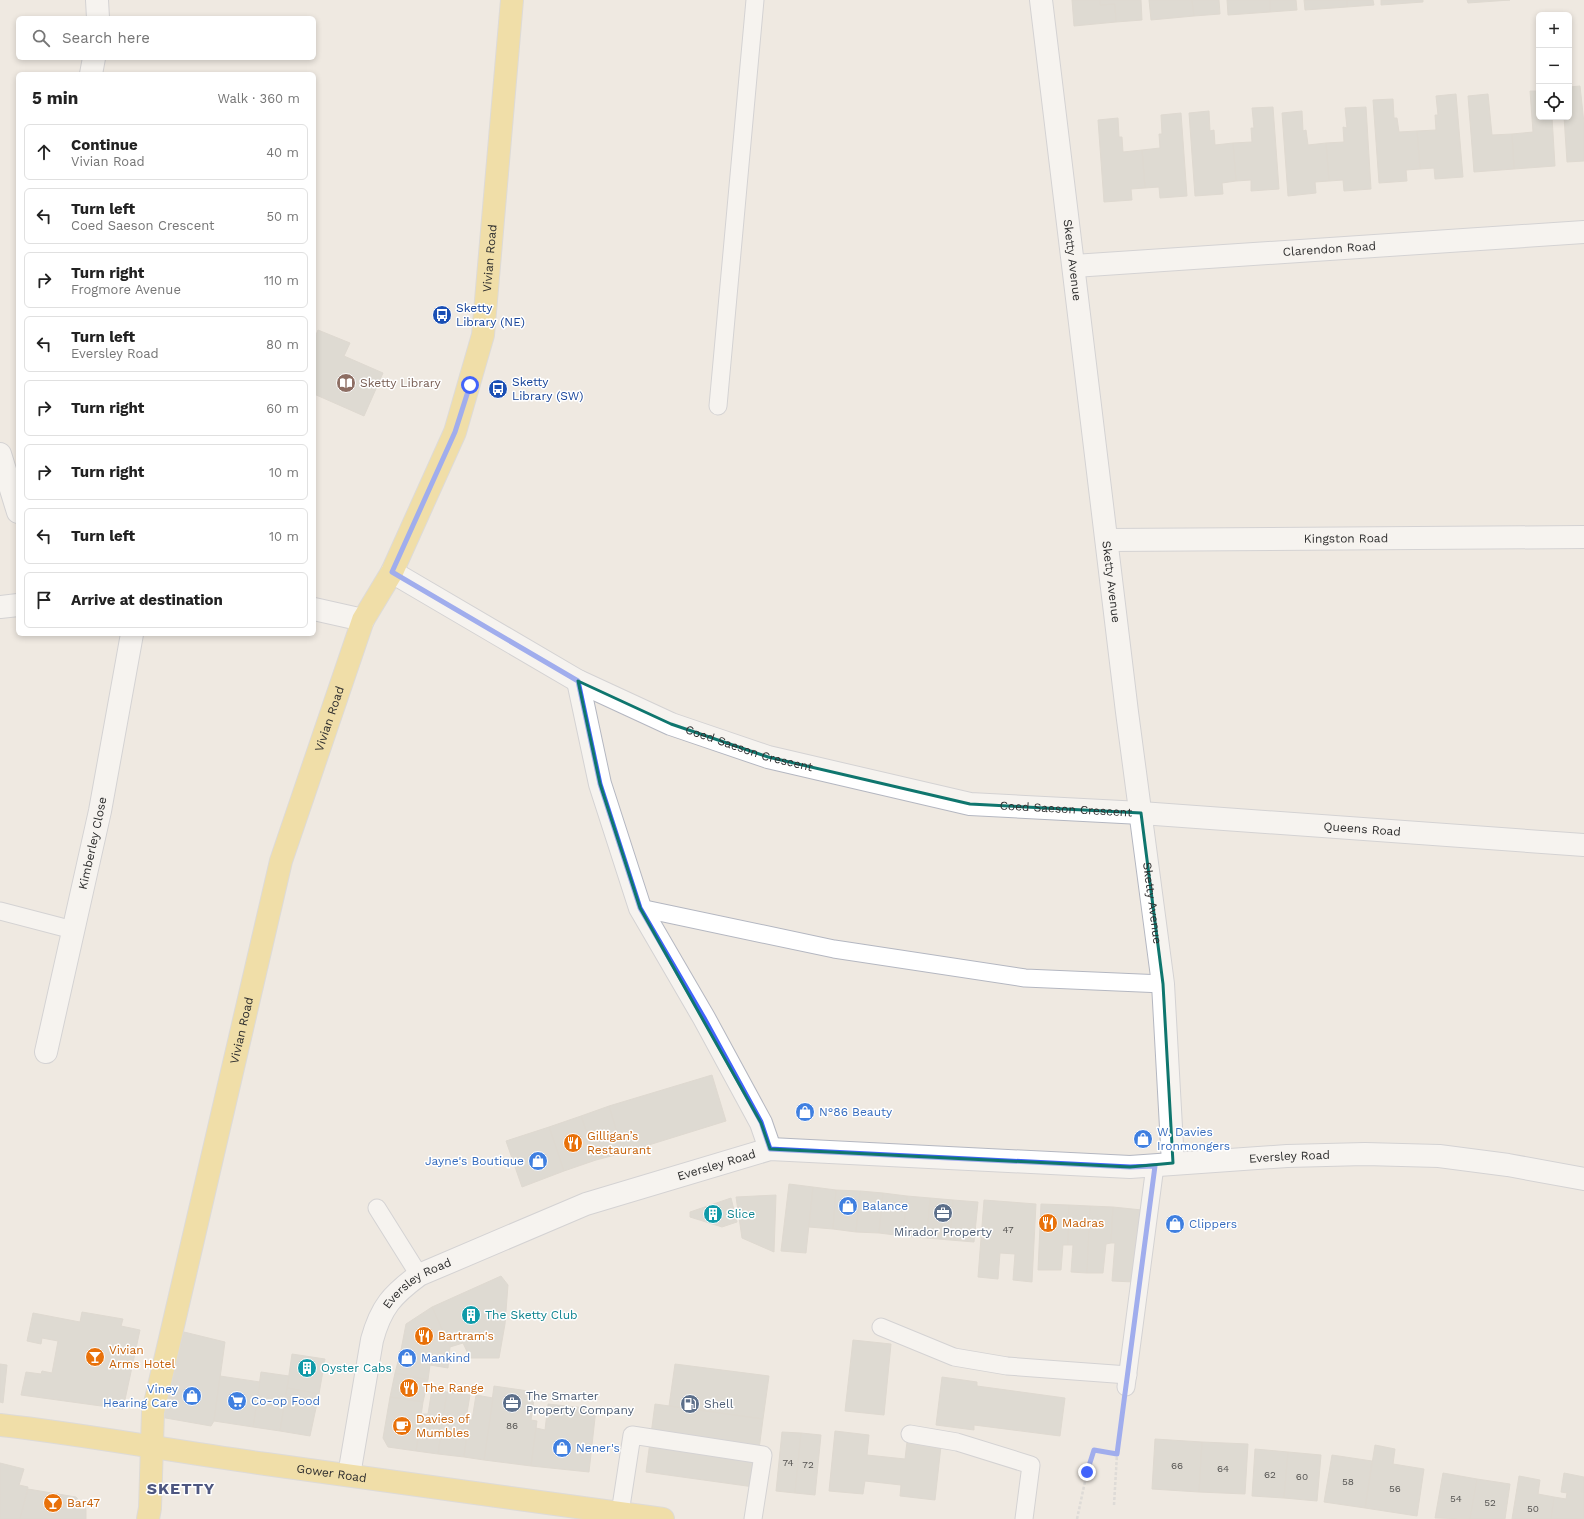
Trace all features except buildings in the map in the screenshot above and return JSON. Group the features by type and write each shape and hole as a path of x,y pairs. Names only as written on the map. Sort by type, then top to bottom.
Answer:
{"main road":[{"name":"Vivian Road","path":"148,1519 150,1508 153,1412 281,861 362,620 392,572 455,432 483,335 512,0"},
{"name":"Gower Road","path":"0,1425 91,1436 152,1447 663,1519"}],"street":[{"path":"97,0 98,16"},
{"name":"Sketty Avenue","path":"1041,0 1108,540 1127,712 1142,814 1163,984 1164,1164"},
{"path":"91,72 94,60"},
{"name":"Clarendon Road","path":"1074,266 1584,232"},
{"path":"0,454 16,506"},
{"name":"Kingston Road","path":"1108,540 1584,537"},
{"name":"Coed Saeson Crescent","path":"392,572 578,681 671,724 768,757 970,804 1142,814"},
{"path":"0,607 16,605"},
{"path":"316,609 362,620"},
{"name":"Kimberley Close","path":"46,1052 100,811 132,636"},
{"path":"578,681 600,784 640,908 704,1018 761,1122 770,1149"},
{"name":"Queens Road","path":"1142,814 1584,845"},
{"name":"Eversley Road","path":"349,1475 372,1340 377,1320 388,1303 402,1288 419,1275 586,1204 770,1149 1130,1167 1365,1154 1424,1156 1508,1165 1584,1179"}],"lane":[{"path":"718,406 755,0"},
{"path":"640,908 834,949 1025,978 1163,984"},
{"path":"0,911 73,930"},
{"path":"881,1327 954,1358 1127,1381 1164,1164"},
{"path":"377,1208 419,1275"},
{"path":"910,1434 957,1442 1031,1465 1024,1519"},
{"path":"620,1513 632,1435 763,1455 754,1519"}],"path":[{"path":"1114,1505 1117,1454 1127,1381"},
{"path":"1077,1519 1087,1472 1094,1450 1117,1454"}],"highlighted area":[{"path":"578,681 671,724 768,757 970,804 1141,813 1163,984 1173,1163 1130,1167 770,1149 761,1123 640,908 600,784"}],"place":[{"name":"Sketty Library (NE)","path":"442,315"},
{"name":"Sketty Library","path":"346,383"},
{"name":"Sketty Library (SW)","path":"498,389"},
{"name":"N°86 Beauty","path":"805,1112"},
{"name":"W. Davies Ironmongers","path":"1143,1139"},
{"name":"Gilligan’s Restaurant","path":"573,1143"},
{"name":"Jayne's Boutique","path":"538,1161"},
{"name":"Balance","path":"848,1206"},
{"name":"Mirador Property","path":"943,1213"},
{"name":"Slice","path":"713,1214"},
{"name":"Madras","path":"1048,1223"},
{"name":"Clippers","path":"1175,1224"},
{"name":"The Sketty Club","path":"471,1315"},
{"name":"Bartram's","path":"424,1336"},
{"name":"Vivian Arms Hotel","path":"95,1357"},
{"name":"Mankind","path":"407,1358"},
{"name":"Oyster Cabs","path":"307,1368"},
{"name":"The Range","path":"409,1388"},
{"name":"Viney Hearing Care","path":"192,1396"},
{"name":"Co-op Food","path":"237,1401"},
{"name":"The Smarter Property Company","path":"512,1403"},
{"name":"Shell","path":"690,1404"},
{"name":"Davies of Mumbles","path":"402,1426"},
{"name":"Nener's","path":"562,1448"},
{"name":"Bar47","path":"53,1503"}],"district":[{"name":"SKETTY","path":"181,1488"}],"route":[{"path":"470,385 455,432 392,572 578,681 600,784 640,908 704,1018 761,1122 770,1149 996,1159 1130,1167 1155,1166 1117,1454 1094,1450 1087,1472"}]}
